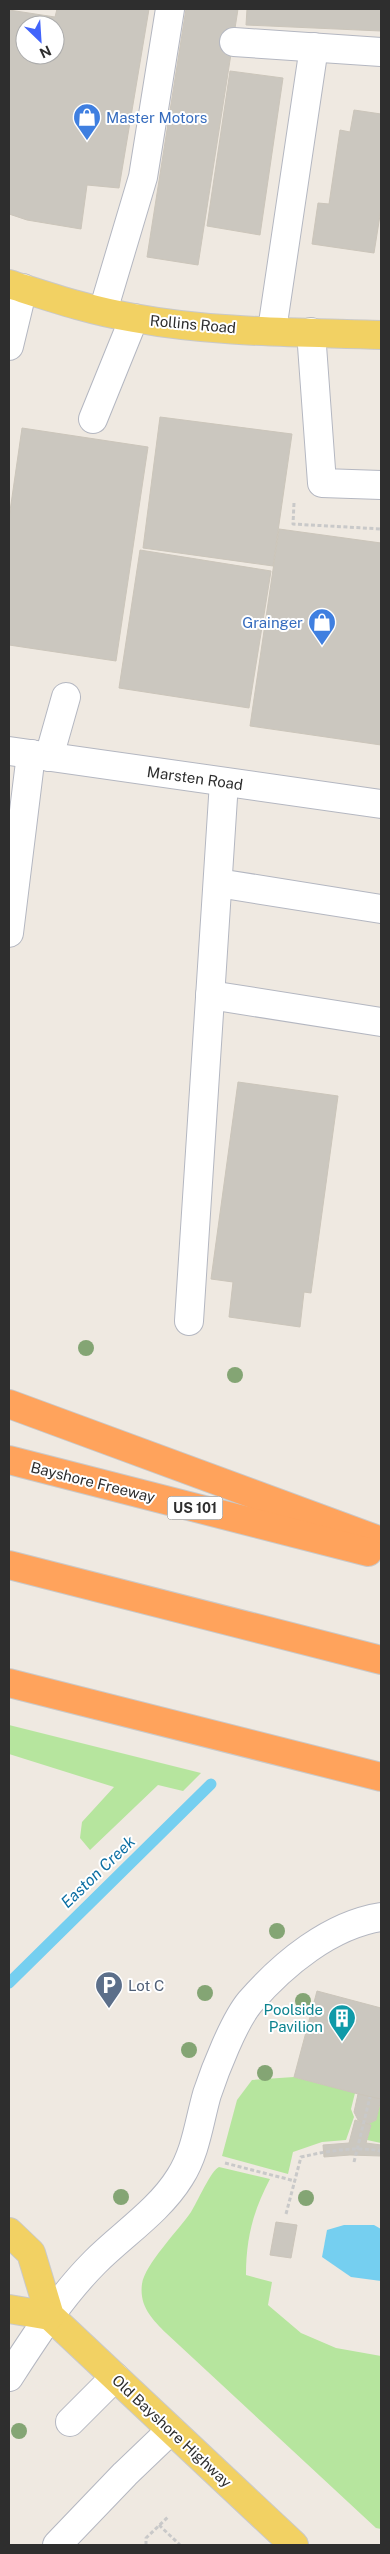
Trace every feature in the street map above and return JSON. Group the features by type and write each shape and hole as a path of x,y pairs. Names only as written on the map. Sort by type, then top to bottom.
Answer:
{"highway":[{"path":"9,1404 381,1541"},
{"name":"Bayshore Freeway","path":"9,1460 381,1556"},
{"path":"9,1565 381,1660"},
{"path":"9,1683 381,1777"}],"main road":[{"name":"Rollins Road","path":"16,286 63,302 134,318 200,326 381,335"},
{"path":"9,2232 32,2253 50,2316 9,2309"},
{"name":"Old Bayshore Highway","path":"50,2316 294,2545"}],"street":[{"path":"102,311 144,177 170,9"},
{"path":"234,42 381,52"},
{"path":"272,330 314,47"},
{"path":"9,346 16,286"},
{"path":"94,420 134,318"},
{"path":"312,332 322,483 381,485"},
{"path":"9,933 30,754 66,697"},
{"name":"Marsten Road","path":"30,754 381,804"},
{"path":"189,1321 224,782"},
{"path":"218,883 381,909"},
{"path":"210,995 381,1022"},
{"path":"9,2377 50,2316 95,2263 153,2209 180,2177 197,2136 207,2094 222,2053 249,2003 304,1951 338,1932 381,1917"},
{"path":"70,2422 115,2377"},
{"path":"57,2545 125,2474 171,2430"}],"path":[{"path":"354,2162 370,2097"},
{"path":"286,2214 301,2157 325,2152 381,2151"},
{"path":"221,2162 295,2181"},
{"path":"146,2545 146,2538 169,2516"},
{"path":"159,2525 180,2545"}],"green space":[{"path":"9,1725 201,1773 183,1791 158,1785 90,1850 80,1838 82,1822 114,1787 9,1754"},
{"path":"294,2077 355,2093 351,2109 354,2117 346,2140 322,2142 293,2152 288,2174 222,2156 237,2100 252,2080"},
{"path":"381,2100 381,2143 367,2140 371,2125 368,2124 376,2120"},
{"path":"219,2167 270,2179 259,2202 249,2237 246,2275 272,2282 268,2305 301,2333 336,2348 381,2356 381,2529 376,2528 166,2333 148,2312 142,2292 144,2276 191,2212 208,2180"}],"water":[{"path":"344,2225 374,2225 381,2229 381,2281 351,2277 322,2257 327,2230"}],"building":[{"path":"57,9 149,9 119,188 87,185 81,229 27,220 9,214 9,10 42,15 15,15 15,65 65,65 65,15 56,15"},
{"path":"186,9 238,9 198,265 147,257"},
{"path":"247,9 381,9 381,31 246,25"},
{"path":"230,71 283,78 260,235 207,226"},
{"path":"354,110 381,114 381,209 374,253 312,244 318,203 329,204 340,130 350,132"},
{"path":"160,417 292,434 273,566 143,548"},
{"path":"22,428 148,447 116,661 9,645 9,518"},
{"name":"Grainger","path":"279,529 381,543 381,745 250,726"},
{"path":"140,550 271,571 249,708 119,688"},
{"path":"238,1082 338,1096 311,1293 304,1292 300,1327 229,1317 233,1282 211,1279"},
{"name":"Poolside Pavilion","path":"317,1991 381,2008 381,2100 294,2077"},
{"path":"358,2094 381,2099 376,2120 368,2124 358,2120 354,2112"},
{"path":"355,2120 371,2125 366,2143 381,2145 381,2156 350,2155 324,2157 323,2145 349,2143"},
{"path":"276,2222 297,2225 291,2258 270,2255"}],"waterway":[{"name":"Easton Creek","path":"9,1983 211,1784"}],"place":[{"name":"Master Motors","path":"87,141"},
{"name":"Grainger","path":"322,646"},
{"name":"Lot C","path":"109,2009"},
{"name":"Poolside Pavilion","path":"342,2042"}]}
